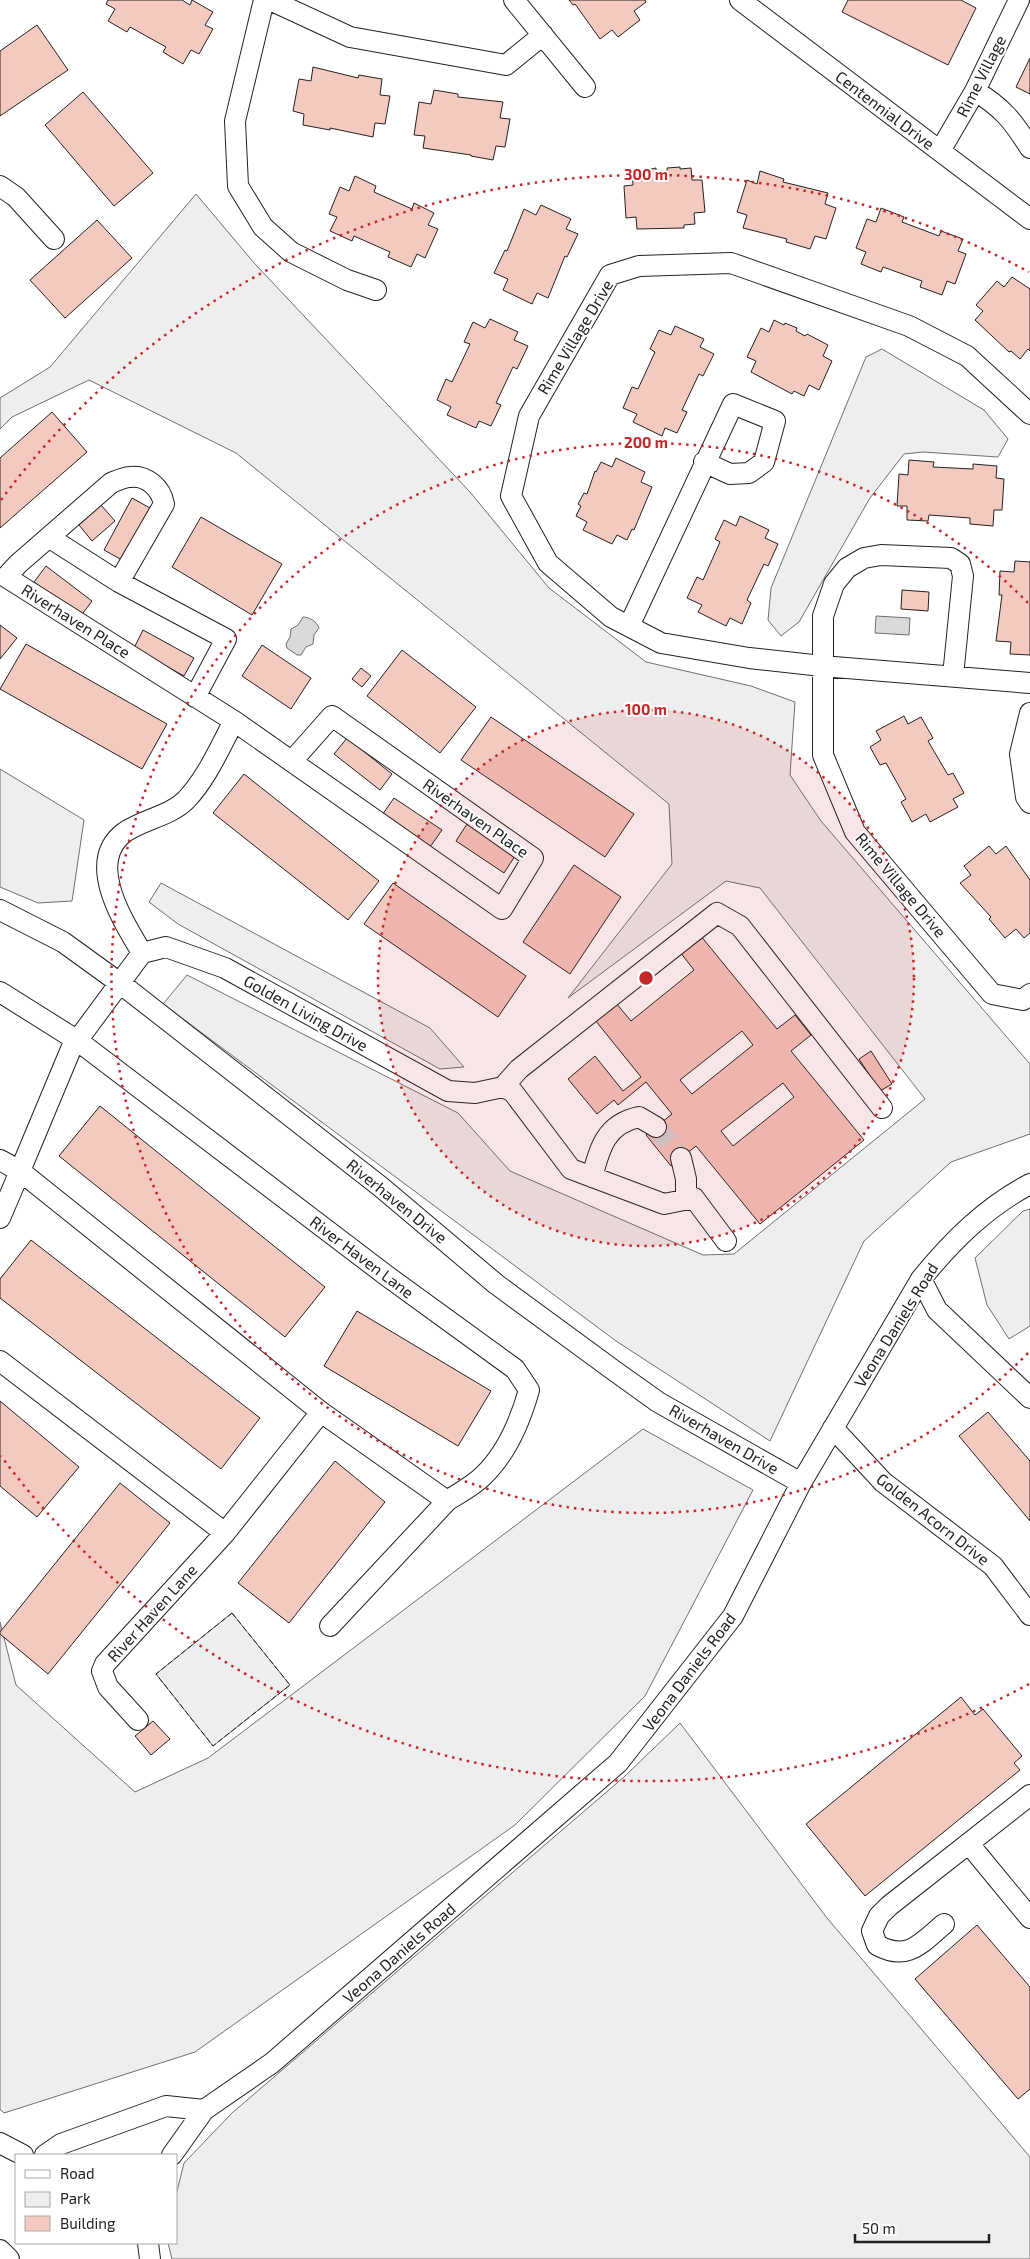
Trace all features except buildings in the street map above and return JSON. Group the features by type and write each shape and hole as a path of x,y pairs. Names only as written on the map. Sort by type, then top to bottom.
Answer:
{"street":[{"path":"264,0 235,121 238,186 263,227 291,252 347,280 376,290"},
{"path":"270,0 350,37 506,65 543,35"},
{"path":"514,0 585,88"},
{"name":"Centennial Drive","path":"740,0 1030,219"},
{"name":"Rime Village","path":"940,150 975,91 1019,0"},
{"path":"975,91 997,104 1014,122 1030,148"},
{"path":"0,186 16,197 54,239"},
{"name":"Rime Village Drive","path":"1030,414 967,356 909,326 731,263 639,266 610,275 529,416 511,496 548,563 611,617 661,643 749,658 822,666 1030,683"},
{"path":"629,626 704,462"},
{"name":"Riverhaven Place","path":"119,582 164,504 162,495 155,485 141,478 129,477 111,483 18,564 6,578 234,721 502,910 533,858 332,716 292,761"},
{"path":"50,538 119,582 226,639 195,697"},
{"name":"Rime Village Drive","path":"953,676 963,576 960,564 951,558 881,555 864,558 847,568 834,584 823,616 824,755 855,832 992,994 1023,1000 1030,994"},
{"path":"1030,713 1020,754 1026,798 1030,803"},
{"path":"0,1218 71,1050 142,953 114,905 107,870 111,850 125,833 156,819 185,801 205,774 234,721"},
{"name":"Riverhaven Drive","path":"0,910 63,942 121,984 381,1187 496,1284 616,1372 658,1402 801,1483"},
{"path":"726,1241 694,1198 664,1204 571,1169 513,1092 504,1087 519,1068 717,913 740,926 882,1108"},
{"name":"Golden Living Drive","path":"142,953 166,947 225,968 448,1091 475,1093 504,1087"},
{"name":"River Haven Lane","path":"0,992 78,1041 387,1276 515,1369 529,1390 521,1419 502,1454 482,1477 447,1501 330,1626"},
{"path":"592,1176 600,1148 614,1127 626,1120 639,1117 656,1127"},
{"path":"681,1158 686,1179 686,1199"},
{"path":"0,1160 20,1171 321,1412 447,1501"},
{"name":"Veona Daniels Road","path":"173,2154 204,2110 272,2063 618,1763 733,1616 801,1483 921,1279 943,1252 976,1220 1012,1193 1030,1184"},
{"path":"921,1279 937,1310 1030,1398"},
{"path":"0,1362 225,1533"},
{"name":"River Haven Lane","path":"138,1720 108,1687 102,1671 105,1664 225,1533 321,1412"},
{"name":"Golden Acorn Drive","path":"833,1428 883,1482 993,1566 1030,1615"},
{"path":"944,1924 922,1943 904,1953 887,1950 877,1945 872,1931 879,1916 889,1906 1030,1795"},
{"path":"969,1844 1026,1905"},
{"path":"47,2154 62,2144 166,2106 204,2110"},
{"path":"0,2143 21,2154"},
{"path":"148,2244 150,2259"},
{"path":"0,2250 8,2259"}],"green space":[{"path":"196,194 255,264 470,492 549,588 646,662 751,686 795,702 790,775 821,821 1030,1064 1030,1134 951,1162 864,1241 770,1441 616,1341 163,1004 187,975 458,1113 510,1171 703,1255 734,1254 925,1099 760,888 726,881 568,998 672,864 669,804 236,453 89,380 12,417 0,429 0,398 50,367"},
{"path":"882,349 984,410 1008,439 998,457 923,452 904,454 870,498 799,622 781,636 768,620 771,588 866,357"},
{"path":"0,769 84,820 72,901 38,903 0,887"},
{"path":"161,883 430,1028 464,1067 440,1069 178,924 149,902"},
{"path":"1030,1209 1030,1326 1009,1339 987,1305 975,1258 1023,1211"},
{"path":"643,1429 753,1490 645,1696 515,1825 195,2052 4,2113 0,2109 0,1622 16,1685 135,1792 208,1758"},
{"path":"232,1613 290,1685 213,1746 156,1674"},
{"path":"680,1723 827,1918 1030,2157 1030,2259 172,2259 168,2244 178,2244 178,2187 184,2163 232,2113 624,1777"}],"shaded area":[{"path":"876,616 910,618 909,635 875,633"},
{"path":"303,617 313,620 319,628 314,635 313,644 306,647 301,655 297,655 287,648 286,644 290,637 291,629 298,625"}],"tunnel":[{"path":"656,1127 681,1158"}],"fence":[{"path":"232,1613 290,1685 213,1746 156,1674 232,1613"}]}
